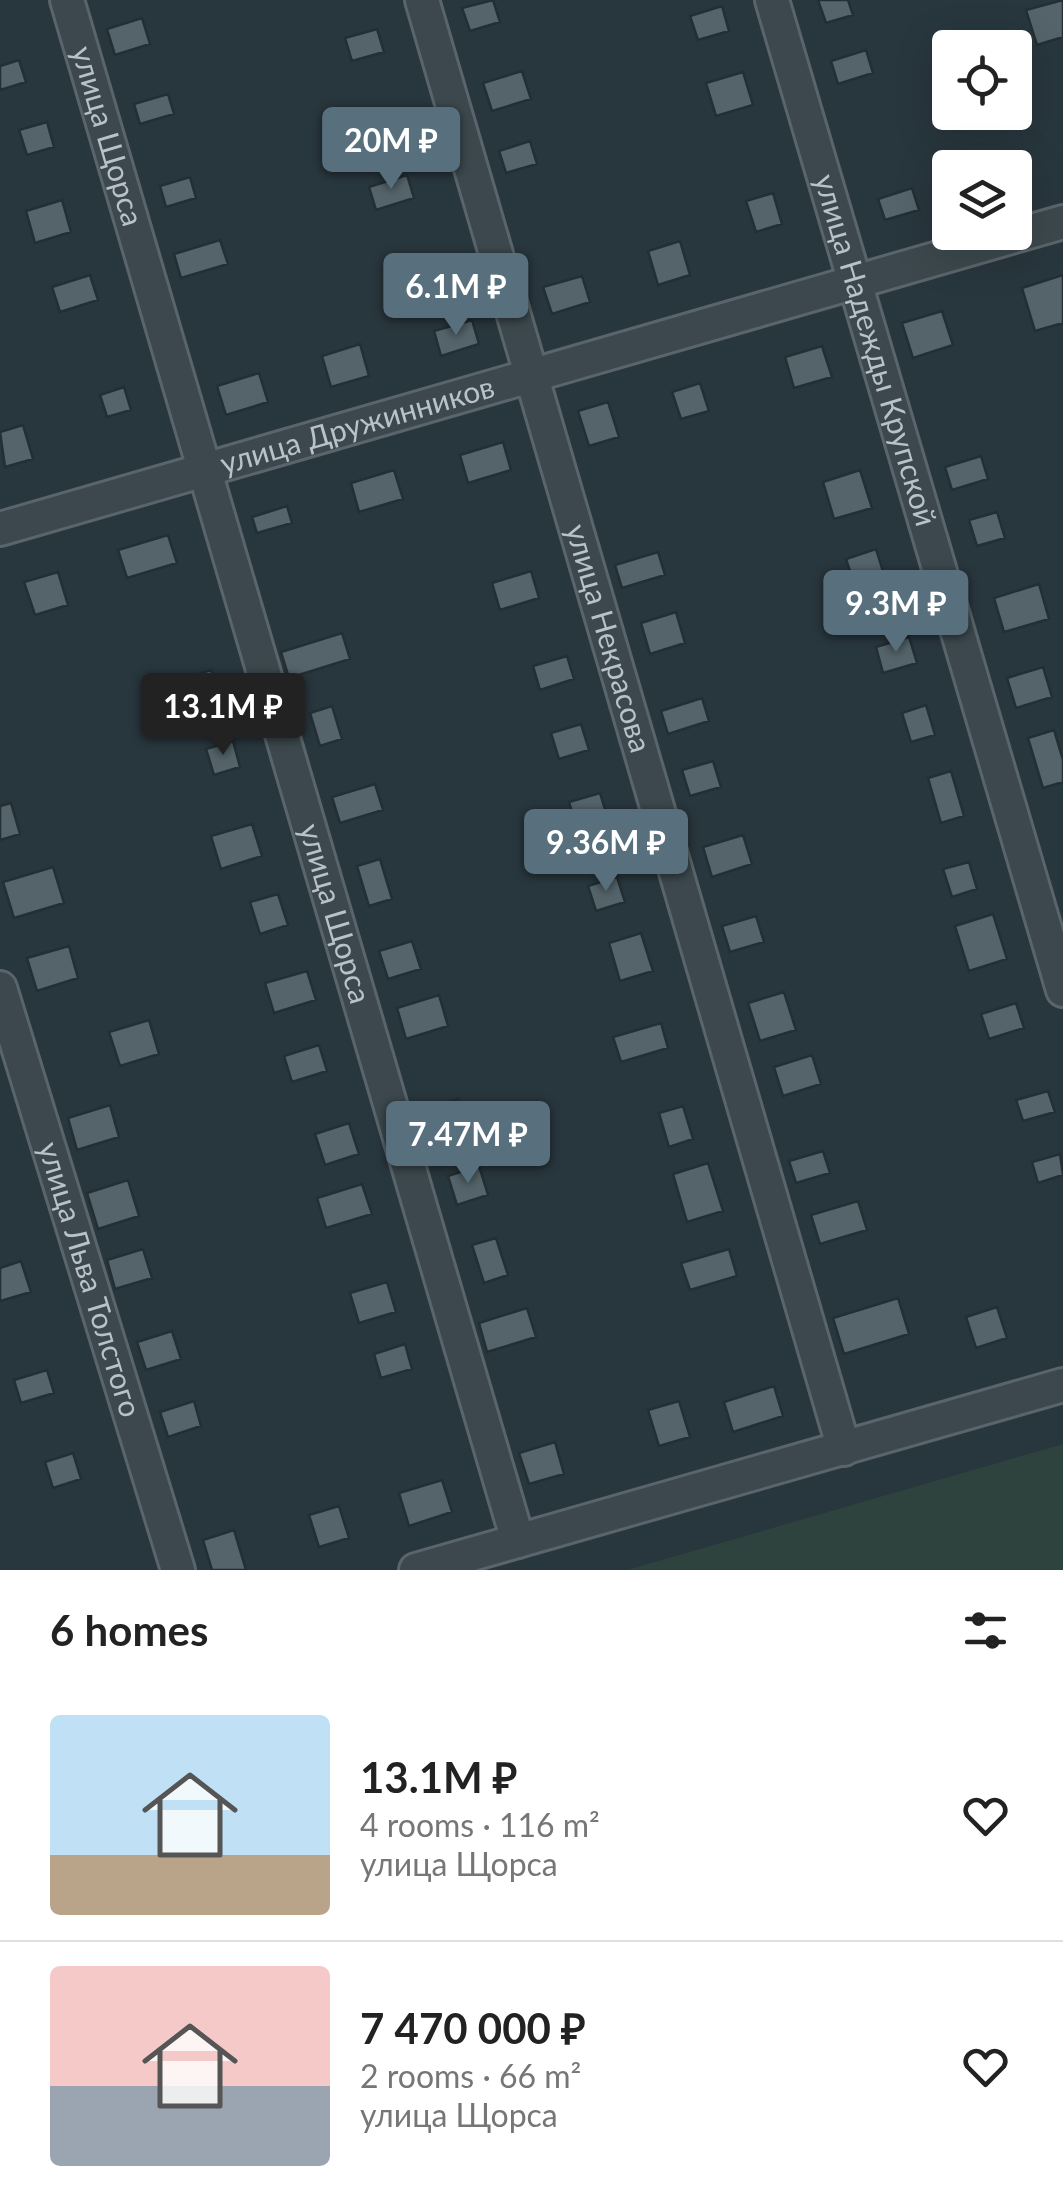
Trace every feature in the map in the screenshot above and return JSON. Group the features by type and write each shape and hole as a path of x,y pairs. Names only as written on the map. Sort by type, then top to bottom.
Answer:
{"street":[{"name":"улица Щорса","path":"67,0 518,1541"},
{"name":"улица Некрасова","path":"422,0 534,373 844,1449"},
{"name":"улица Надежды Крупской","path":"772,0 852,283 1063,990"},
{"name":"улица Дружинников","path":"0,529 1063,222"},
{"name":"улица Льва Толстого","path":"0,988 178,1570"},
{"path":"416,1570 1063,1385"}],"green space":[{"path":"1063,1444 1063,1570 627,1570"}],"building":[{"path":"493,0 500,22 470,31 462,8"},
{"path":"818,0 848,0 853,15 826,23"},
{"path":"1063,0 1063,37 1037,45 1026,10"},
{"path":"722,6 729,31 698,40 690,16"},
{"path":"142,18 150,44 115,55 107,29"},
{"path":"377,29 384,52 352,61 345,38"},
{"path":"866,50 873,73 838,84 831,61"},
{"path":"19,60 26,82 0,90 0,66"},
{"path":"522,71 531,99 492,111 483,83"},
{"path":"743,72 753,105 716,116 706,83"},
{"path":"168,94 174,114 140,124 134,104"},
{"path":"405,112 413,137 383,146 375,121"},
{"path":"47,122 54,147 27,155 19,130"},
{"path":"530,141 537,164 506,173 499,151"},
{"path":"407,175 414,198 376,210 369,187"},
{"path":"190,177 196,198 166,207 160,186"},
{"path":"912,188 919,210 885,220 878,199"},
{"path":"773,193 782,224 756,232 746,201"},
{"path":"62,200 71,232 35,243 26,211"},
{"path":"220,240 228,264 181,278 174,254"},
{"path":"680,241 690,275 658,285 648,251"},
{"path":"90,275 98,300 60,312 52,287"},
{"path":"1063,275 1063,323 1035,331 1022,288"},
{"path":"582,276 590,302 552,314 543,287"},
{"path":"942,311 953,345 913,358 902,323"},
{"path":"472,320 479,344 441,356 434,331"},
{"path":"360,344 369,376 331,387 322,356"},
{"path":"822,346 832,377 794,388 785,357"},
{"path":"259,373 268,402 226,415 217,386"},
{"path":"700,383 709,411 681,419 672,392"},
{"path":"124,387 131,410 107,417 100,395"},
{"path":"608,402 619,437 589,446 578,411"},
{"path":"23,425 33,459 5,467 0,432"},
{"path":"503,442 511,470 468,483 460,455"},
{"path":"981,456 988,479 952,490 945,467"},
{"path":"394,470 403,499 359,512 351,483"},
{"path":"860,470 872,508 834,519 823,482"},
{"path":"287,506 292,523 257,533 252,517"},
{"path":"997,512 1005,538 977,546 969,520"},
{"path":"168,535 177,563 127,578 118,550"},
{"path":"876,549 885,578 855,587 846,559"},
{"path":"658,552 665,575 622,588 615,565"},
{"path":"531,571 539,598 500,610 492,583"},
{"path":"58,572 68,605 35,615 24,582"},
{"path":"1039,584 1049,619 1004,632 994,598"},
{"path":"676,612 685,643 650,654 641,623"},
{"path":"342,633 350,659 289,678 281,652"},
{"path":"909,637 917,663 883,673 876,647"},
{"path":"567,656 574,679 540,690 533,666"},
{"path":"1043,667 1052,697 1016,708 1007,678"},
{"path":"211,670 219,698 180,710 172,682"},
{"path":"702,698 709,721 668,734 661,711"},
{"path":"926,705 935,735 911,742 902,713"},
{"path":"332,706 342,739 320,746 310,713"},
{"path":"581,724 589,750 559,759 551,733"},
{"path":"1054,730 1063,760 1063,782 1043,788 1028,738"},
{"path":"233,741 240,767 214,775 206,749"},
{"path":"713,761 721,787 690,796 682,770"},
{"path":"951,771 964,816 941,823 928,778"},
{"path":"375,784 383,810 340,823 332,797"},
{"path":"600,793 615,842 584,852 569,802"},
{"path":"11,803 20,834 0,840 0,806"},
{"path":"252,824 262,856 221,869 211,836"},
{"path":"743,835 752,864 712,877 703,847"},
{"path":"380,859 392,899 369,906 357,866"},
{"path":"969,862 977,889 952,897 943,869"},
{"path":"53,867 64,903 14,918 3,882"},
{"path":"617,877 625,902 596,911 588,886"},
{"path":"278,894 288,925 260,934 250,902"},
{"path":"993,914 1007,959 969,971 955,926"},
{"path":"756,916 764,942 730,952 722,926"},
{"path":"641,933 653,971 620,981 609,943"},
{"path":"412,941 421,969 388,979 379,951"},
{"path":"69,946 78,978 37,991 27,958"},
{"path":"307,971 316,1000 274,1013 265,983"},
{"path":"784,992 796,1030 760,1041 748,1003"},
{"path":"439,995 448,1026 406,1039 397,1008"},
{"path":"1016,1003 1024,1028 989,1039 981,1014"},
{"path":"149,1020 159,1054 120,1066 109,1032"},
{"path":"661,1023 668,1048 621,1062 613,1037"},
{"path":"319,1045 327,1071 292,1082 284,1056"},
{"path":"812,1055 821,1084 783,1096 774,1067"},
{"path":"1048,1091 1055,1112 1023,1121 1016,1100"},
{"path":"458,1099 464,1120 432,1130 425,1109"},
{"path":"110,1105 119,1137 77,1150 68,1118"},
{"path":"683,1106 693,1139 669,1147 659,1113"},
{"path":"349,1123 359,1154 325,1165 315,1134"},
{"path":"823,1151 830,1173 796,1183 789,1161"},
{"path":"1060,1154 1063,1175 1038,1183 1032,1162"},
{"path":"708,1163 723,1211 687,1222 673,1174"},
{"path":"479,1166 488,1195 457,1205 448,1176"},
{"path":"128,1180 139,1216 98,1229 87,1193"},
{"path":"362,1184 372,1214 326,1228 317,1198"},
{"path":"858,1201 867,1230 820,1244 811,1215"},
{"path":"496,1238 508,1275 484,1283 472,1245"},
{"path":"143,1249 152,1278 115,1289 107,1260"},
{"path":"729,1249 737,1276 690,1290 681,1263"},
{"path":"21,1261 31,1292 0,1301 0,1268"},
{"path":"387,1282 396,1312 359,1323 350,1293"},
{"path":"898,1298 909,1334 844,1354 833,1318"},
{"path":"997,1307 1007,1338 976,1348 966,1317"},
{"path":"527,1308 536,1337 487,1352 479,1323"},
{"path":"172,1331 181,1359 146,1370 137,1342"},
{"path":"405,1344 412,1369 381,1378 374,1354"},
{"path":"47,1370 54,1393 21,1403 14,1380"},
{"path":"774,1386 783,1416 733,1432 724,1402"},
{"path":"194,1401 201,1426 168,1437 160,1412"},
{"path":"679,1401 690,1437 659,1446 648,1410"},
{"path":"555,1442 564,1474 529,1484 519,1453"},
{"path":"73,1453 81,1479 53,1488 45,1462"},
{"path":"442,1480 452,1512 409,1526 399,1493"},
{"path":"339,1506 349,1538 319,1547 309,1515"},
{"path":"234,1530 246,1570 212,1570 203,1540"}]}
